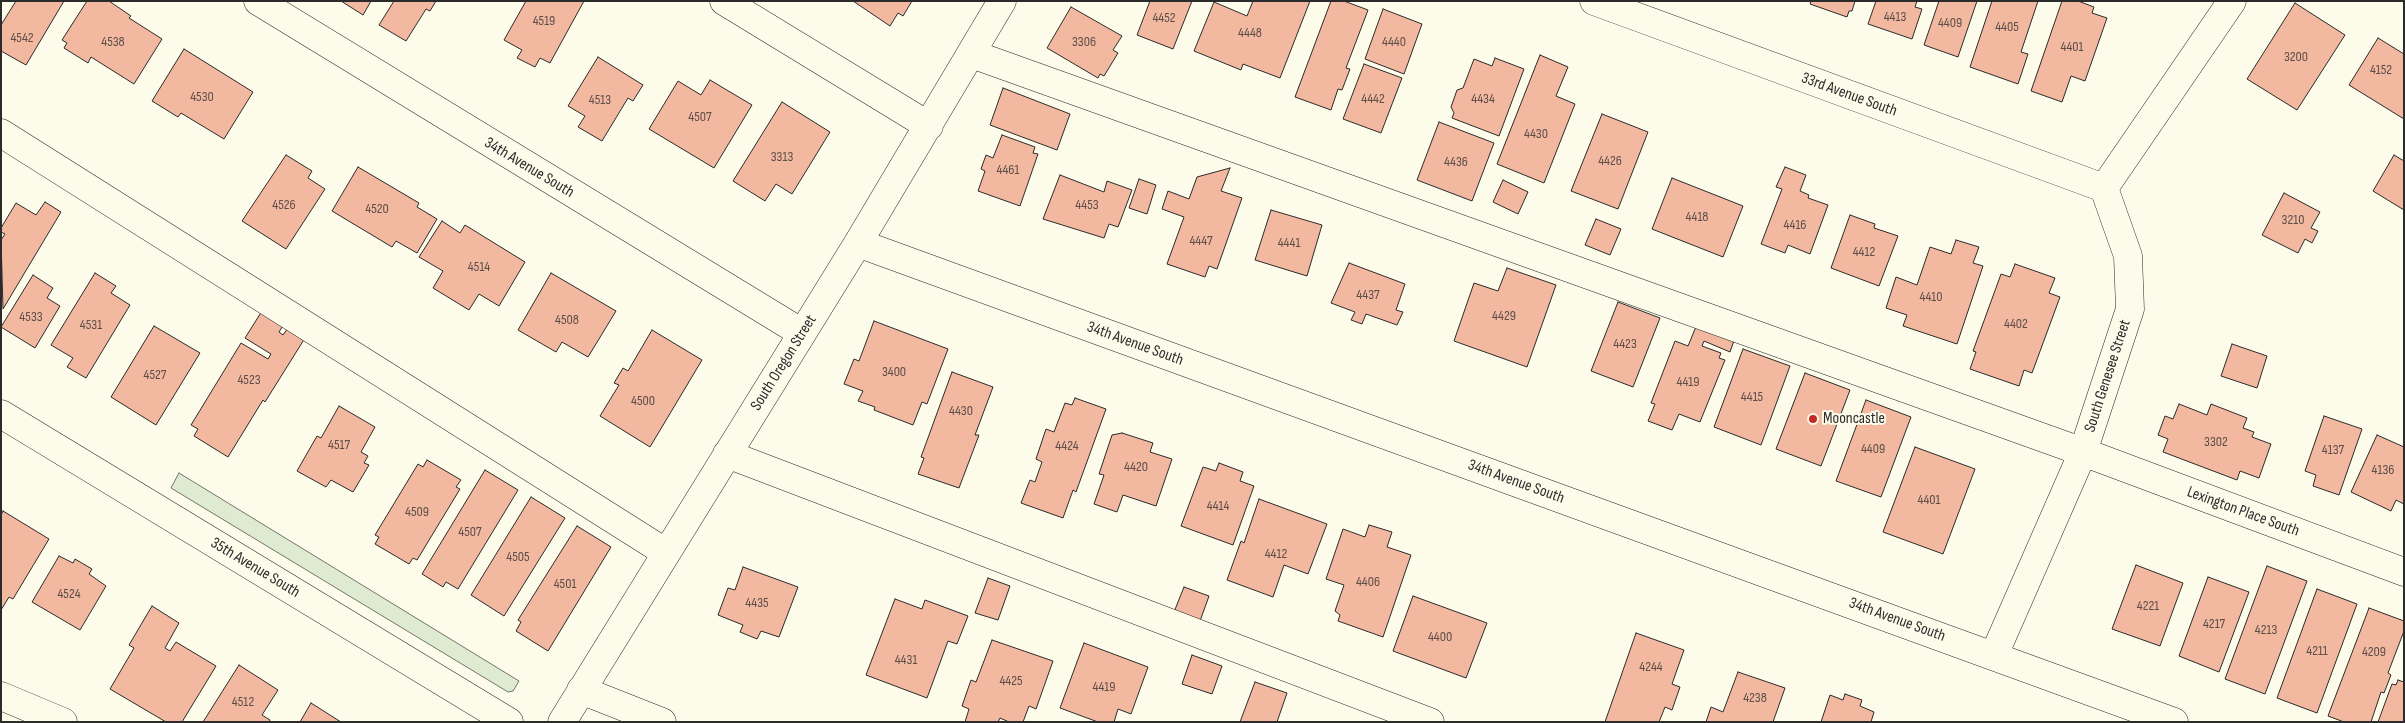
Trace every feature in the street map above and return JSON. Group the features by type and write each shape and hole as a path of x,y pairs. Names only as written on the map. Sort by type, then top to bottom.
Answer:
{"street":[{"name":"34th Avenue South","path":"258,1 802,333"},
{"path":"724,1 929,126"},
{"name":"South Oregon Street","path":"562,722 665,552 858,243 1002,1"},
{"name":"33rd Avenue South","path":"1594,1 2104,188"},
{"path":"2104,188 2232,1"},
{"name":"Lexington Place South","path":"972,54 2083,452 2404,572"},
{"path":"1,133 665,552"},
{"name":"South Genesee Street","path":"1994,655 2083,452 2130,309 2128,256 2104,188"},
{"name":"34th Avenue South","path":"858,243 2174,722"},
{"name":"35th Avenue South","path":"1,414 509,722"},
{"path":"727,454 1430,722"},
{"path":"581,690 662,722"},
{"path":"1,696 63,722"}],"green space":[{"path":"179,473 519,681 513,691 508,692 171,488"}],"building":[{"path":"16,1 64,1 26,65 1,51 1,25"},
{"path":"87,1 109,1 131,16 129,18 162,39 134,84 91,57 88,63 64,48 67,43 62,40"},
{"path":"341,1 371,1 363,15"},
{"path":"394,1 436,1 430,11 426,9 406,41 379,25"},
{"path":"526,1 584,1 550,63 540,58 535,67 517,58 522,50 504,40"},
{"path":"853,1 912,1 903,16 898,13 890,26"},
{"path":"1150,1 1192,1 1173,49 1137,35"},
{"path":"1253,1 1310,1 1280,78 1243,64 1241,70 1194,51 1214,2 1247,16"},
{"path":"1331,1 1344,1 1368,10 1346,68 1350,69 1342,90 1338,89 1331,110 1295,97"},
{"path":"1811,1 1855,1 1852,11 1849,11 1847,17 1810,4"},
{"path":"1876,1 1917,1 1915,7 1922,9 1912,39 1868,24"},
{"path":"1939,1 1977,1 1958,57 1924,45"},
{"path":"1992,1 2038,1 2021,52 2028,54 2018,84 1970,67"},
{"path":"2062,1 2078,1 2094,7 2092,13 2107,18 2085,81 2071,76 2062,102 2031,91"},
{"path":"2295,3 2345,35 2297,110 2247,79"},
{"path":"1071,7 1122,36 1113,50 1118,53 1104,76 1100,74 1098,78 1047,48"},
{"path":"1383,9 1422,24 1404,74 1365,59"},
{"path":"2378,38 2404,54 2404,119 2349,85"},
{"path":"184,49 253,92 224,139 181,113 178,117 152,101"},
{"path":"1540,55 1568,67 1556,96 1575,104 1544,183 1497,164"},
{"path":"598,57 643,85 633,101 628,98 602,141 578,127 585,116 568,106"},
{"path":"1495,58 1524,69 1499,136 1452,118 1454,113 1451,107 1457,90 1463,88 1474,59 1492,66"},
{"path":"1364,64 1402,78 1381,133 1343,119"},
{"path":"710,80 752,105 714,168 649,129 678,81 701,95"},
{"path":"1003,88 1070,114 1057,150 990,125"},
{"path":"782,102 830,132 792,194 776,184 765,201 733,181"},
{"path":"1602,114 1648,132 1618,209 1571,191"},
{"path":"1439,122 1494,143 1472,201 1417,180"},
{"path":"1002,135 1035,147 1033,153 1038,154 1020,206 978,191 985,171 981,169 986,155 993,158"},
{"path":"286,155 312,171 308,178 325,189 286,249 242,221"},
{"path":"2394,155 2404,161 2404,210 2373,191"},
{"path":"358,167 419,203 417,207 437,219 417,253 396,241 392,247 332,211"},
{"path":"1785,167 1806,175 1800,191 1809,195 1808,198 1828,205 1810,254 1788,245 1785,253 1761,244 1782,189 1776,187"},
{"path":"1230,168 1221,191 1242,198 1217,269 1209,266 1205,277 1167,264 1184,217 1162,209 1168,191 1189,199 1197,177"},
{"path":"1060,175 1104,192 1107,181 1132,190 1118,227 1109,224 1104,238 1043,219"},
{"path":"1672,178 1743,206 1723,257 1652,229"},
{"path":"1139,179 1156,185 1147,214 1129,208"},
{"path":"1503,180 1528,192 1518,214 1493,202"},
{"path":"2284,193 2320,212 2311,228 2318,231 2312,243 2305,239 2298,253 2262,235"},
{"path":"45,202 61,212 3,309 1,240 5,234 1,232 1,228 16,203 36,215"},
{"path":"1271,210 1322,225 1307,276 1255,260"},
{"path":"1850,215 1875,224 1874,228 1898,236 1879,286 1831,268"},
{"path":"1596,219 1621,229 1610,255 1585,245"},
{"path":"442,221 460,233 465,225 525,262 499,306 479,294 469,310 433,288 443,271 419,257"},
{"path":"1956,240 1979,247 1973,263 1983,266 1957,344 1903,326 1907,315 1886,308 1896,277 1917,285 1930,247 1951,254"},
{"path":"1349,263 1405,284 1396,310 1403,312 1397,325 1366,314 1362,324 1351,320 1355,312 1331,303"},
{"path":"2015,264 2055,278 2049,293 2060,297 2032,373 2024,370 2019,386 1970,369 1976,352 1973,351 2001,274 2010,277"},
{"path":"1507,268 1556,285 1527,367 1454,341 1474,283 1498,291"},
{"path":"95,273 116,286 111,293 130,305 86,378 67,367 73,358 51,345"},
{"path":"551,273 616,311 588,357 562,342 556,352 518,330"},
{"path":"33,275 53,288 47,298 60,306 35,348 1,327"},
{"path":"1618,302 1660,318 1633,387 1591,371"},
{"path":"262,311 284,324 279,332 283,335 288,328 305,338 265,402 263,400 228,457 194,436 198,429 191,425 241,343 268,359 271,354 245,338"},
{"path":"1700,317 1737,332 1730,352 1704,341 1702,346 1721,353 1719,358 1725,360 1700,422 1679,414 1672,430 1648,421 1655,404 1651,403 1675,341 1688,346"},
{"path":"874,321 948,349 927,404 922,402 913,425 874,410 875,407 858,401 863,391 844,384 854,359 859,361"},
{"path":"154,326 200,353 156,425 111,397"},
{"path":"652,330 702,360 650,447 600,416 619,385 614,383 623,368 628,371"},
{"path":"2232,344 2267,356 2257,388 2221,376"},
{"path":"1743,349 1790,366 1761,445 1714,427"},
{"path":"952,372 993,387 975,435 979,435 959,488 918,474 924,458 921,457"},
{"name":"Mooncastle","path":"1805,373 1850,390 1821,466 1776,449"},
{"path":"1075,398 1106,409 1076,492 1073,490 1063,518 1021,503 1030,480 1035,482 1042,462 1036,459 1046,429 1054,432 1065,403 1072,405"},
{"path":"1866,400 1911,417 1881,497 1836,481"},
{"path":"2179,404 2207,415 2211,404 2247,418 2243,428 2254,432 2252,437 2271,444 2259,478 2240,471 2237,480 2163,452 2168,439 2158,435 2165,416 2173,419"},
{"path":"339,406 375,427 361,452 368,456 364,463 369,465 353,492 331,480 326,487 297,471 317,436 321,438"},
{"path":"2324,416 2362,429 2339,495 2313,486 2316,475 2305,471"},
{"path":"1122,433 1153,443 1150,452 1172,459 1156,506 1123,495 1117,512 1094,504 1104,475 1099,474 1112,435"},
{"path":"2377,435 2404,447 2404,504 2396,500 2391,511 2351,492"},
{"path":"1915,447 1975,469 1943,554 1883,532"},
{"path":"427,460 461,480 456,487 460,489 417,560 413,558 409,564 375,544 379,537 375,535 418,464 423,467"},
{"path":"1219,463 1243,472 1240,481 1254,486 1233,545 1181,526 1203,467 1216,471"},
{"path":"485,470 518,490 458,589 446,582 443,587 422,574"},
{"path":"531,497 565,518 504,616 471,595"},
{"path":"1259,499 1327,524 1308,574 1284,565 1273,597 1227,580 1241,541 1244,543"},
{"path":"3,511 49,539 13,599 9,597 1,610 1,515"},
{"path":"1369,525 1392,532 1387,547 1411,555 1383,637 1338,621 1340,615 1335,611 1344,585 1326,579 1343,529 1365,537"},
{"path":"577,526 611,547 548,651 516,631 521,622 518,620"},
{"path":"59,556 73,563 75,559 92,569 89,574 106,586 80,630 32,602"},
{"path":"2136,565 2183,583 2160,646 2112,629"},
{"path":"2267,566 2307,581 2265,694 2225,679"},
{"path":"743,567 798,587 779,637 761,631 757,639 740,632 743,625 718,615 728,588 735,590"},
{"path":"2208,577 2249,592 2219,672 2179,656"},
{"path":"988,578 1010,586 998,620 975,613"},
{"path":"1184,587 1209,596 1200,621 1174,612"},
{"path":"2317,589 2357,604 2317,713 2277,698"},
{"path":"1413,596 1487,623 1466,678 1393,651"},
{"path":"895,599 922,609 925,600 968,616 957,644 948,641 927,698 866,675"},
{"path":"152,606 179,623 165,648 170,651 176,642 216,666 182,722 166,722 110,689 134,648 129,645"},
{"path":"2369,608 2404,621 2404,631 2388,673 2391,675 2384,693 2381,692 2371,722 2344,722 2328,716"},
{"path":"1636,633 1684,650 1672,684 1680,687 1672,710 1665,707 1659,722 1605,722"},
{"path":"992,640 1053,661 1036,709 1029,706 1023,722 1009,722 1000,718 998,722 965,722 969,709 962,706 971,680 976,682"},
{"path":"1084,643 1148,667 1131,714 1118,709 1114,722 1098,722 1060,708"},
{"path":"1192,655 1222,666 1212,694 1182,684"},
{"path":"239,665 278,690 262,715 270,720 269,722 203,722"},
{"path":"1738,672 1785,688 1773,722 1706,722 1711,707 1723,712"},
{"path":"2398,680 2404,682 2404,722 2378,722 2392,684 2396,685"},
{"path":"1255,682 1287,693 1277,722 1240,722"},
{"path":"1845,694 1862,700 1860,706 1874,712 1871,722 1821,722 1830,695 1843,700"},
{"path":"311,703 341,722 300,722"}],"place":[{"name":"Mooncastle","path":"1813,419"}]}
